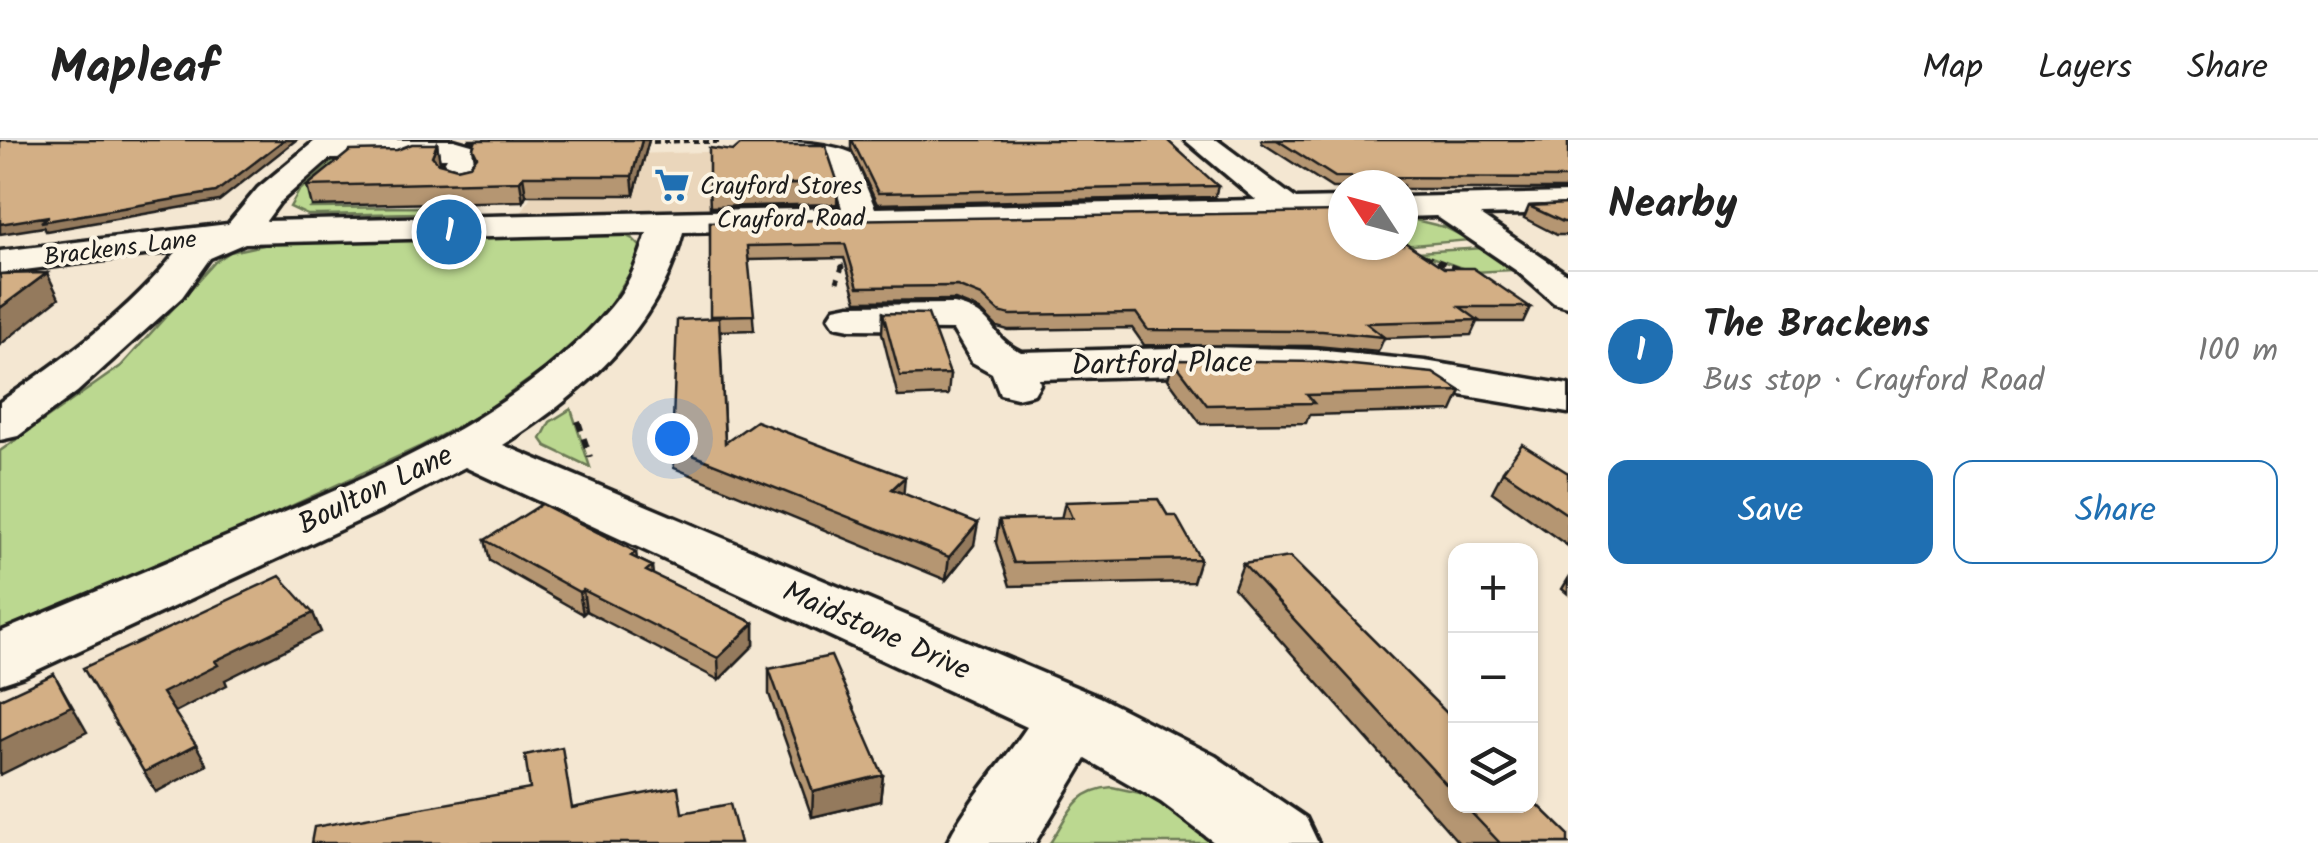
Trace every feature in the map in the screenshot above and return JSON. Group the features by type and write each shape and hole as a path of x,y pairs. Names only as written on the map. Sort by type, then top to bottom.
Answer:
{"street":[{"path":"1200,140 1287,208"},
{"path":"705,144 837,156 842,159 862,217"},
{"path":"0,425 61,382 168,289 197,250 240,233 270,195 327,145 454,149 465,152 454,172 462,174"},
{"path":"1418,207 1568,203"},
{"path":"1442,206 1530,263 1568,295"},
{"name":"Crayford Road","path":"240,233 1328,208"},
{"name":"Boulton Lane","path":"0,658 321,517 462,446 563,378 606,338 633,305 652,272 668,221"},
{"name":"Brackens Lane","path":"0,262 240,233"},
{"path":"0,282 74,278"},
{"name":"Dartford Place","path":"850,317 954,316 970,322 988,353 1015,375 1200,360 1285,362 1425,375 1568,399"},
{"name":"Maidstone Drive","path":"462,446 1072,717 1188,779 1277,843"},
{"path":"988,843 1023,798 1072,717"}],"path":[{"path":"653,142 705,144"},
{"path":"824,217 842,267 831,296 850,317"},
{"path":"563,378 608,510"}],"shaded area":[{"path":"826,149 849,204 522,212 553,156"}],"green space":[{"path":"447,155 448,166 438,166 444,158 421,158 335,186 311,208 422,207 416,213 307,215 290,207 299,191 337,157"},
{"path":"1418,221 1444,227 1470,240 1418,245"},
{"path":"614,230 633,239 644,250 604,315 548,366 484,412 419,447 235,532 0,634 0,451 121,366 215,262 230,252 278,242"},
{"path":"1484,248 1514,270 1473,272 1418,252"},
{"path":"571,409 590,467 546,446 541,439 550,422"},
{"path":"1112,787 1154,796 1222,843 1050,843 1081,798"}],"building":[{"path":"0,140 284,140 216,192 41,222 49,216 0,224"},
{"path":"476,140 642,140 632,176 523,176 520,181 307,186 350,151 437,144 432,156 438,163 457,168 470,165 477,156 473,148"},
{"path":"852,140 1167,140 1218,186 878,193"},
{"path":"1277,140 1568,140 1568,178 1418,177 1418,170 1328,173"},
{"path":"740,145 822,145 838,183 709,186 709,148 733,151"},
{"path":"1568,204 1568,222 1529,206"},
{"path":"1328,212 1328,260 1418,260 1418,251 1444,268 1473,268 1530,307 1460,307 1478,320 1366,323 1384,337 1322,331 1148,330 1136,313 1010,315 999,312 982,296 957,286 858,287 845,244 747,246 754,315 710,316 710,222"},
{"path":"47,273 0,308 0,274"},
{"path":"883,313 928,314 950,374 900,376"},
{"path":"719,318 725,443 756,421 905,477 892,489 978,523 949,557 672,447 677,320"},
{"path":"1173,360 1323,362 1433,373 1461,391 1307,395 1314,403 1207,405"},
{"path":"1522,444 1568,473 1568,515 1503,471"},
{"path":"1158,499 1168,516 1176,516 1200,559 1014,563 999,520 1072,518 1065,502"},
{"path":"542,504 636,552 631,556 652,566 646,571 754,623 718,658 583,590 579,592 485,540"},
{"path":"1290,557 1448,714 1448,786 1243,564"},
{"path":"280,576 313,613 215,661 218,665 162,693 196,745 144,772 83,668"},
{"path":"831,656 883,775 813,792 769,669"},
{"path":"54,674 71,706 0,741 0,699"},
{"path":"562,747 572,808 678,787 682,813 730,804 740,843 311,843 314,827 530,789 525,755"},
{"path":"1538,805 1568,834 1568,843 1500,843 1472,813 1538,813"}],"place":[{"name":"Crayford Stores","path":"672,185"},
{"name":"The Brackens","path":"449,232"}]}
